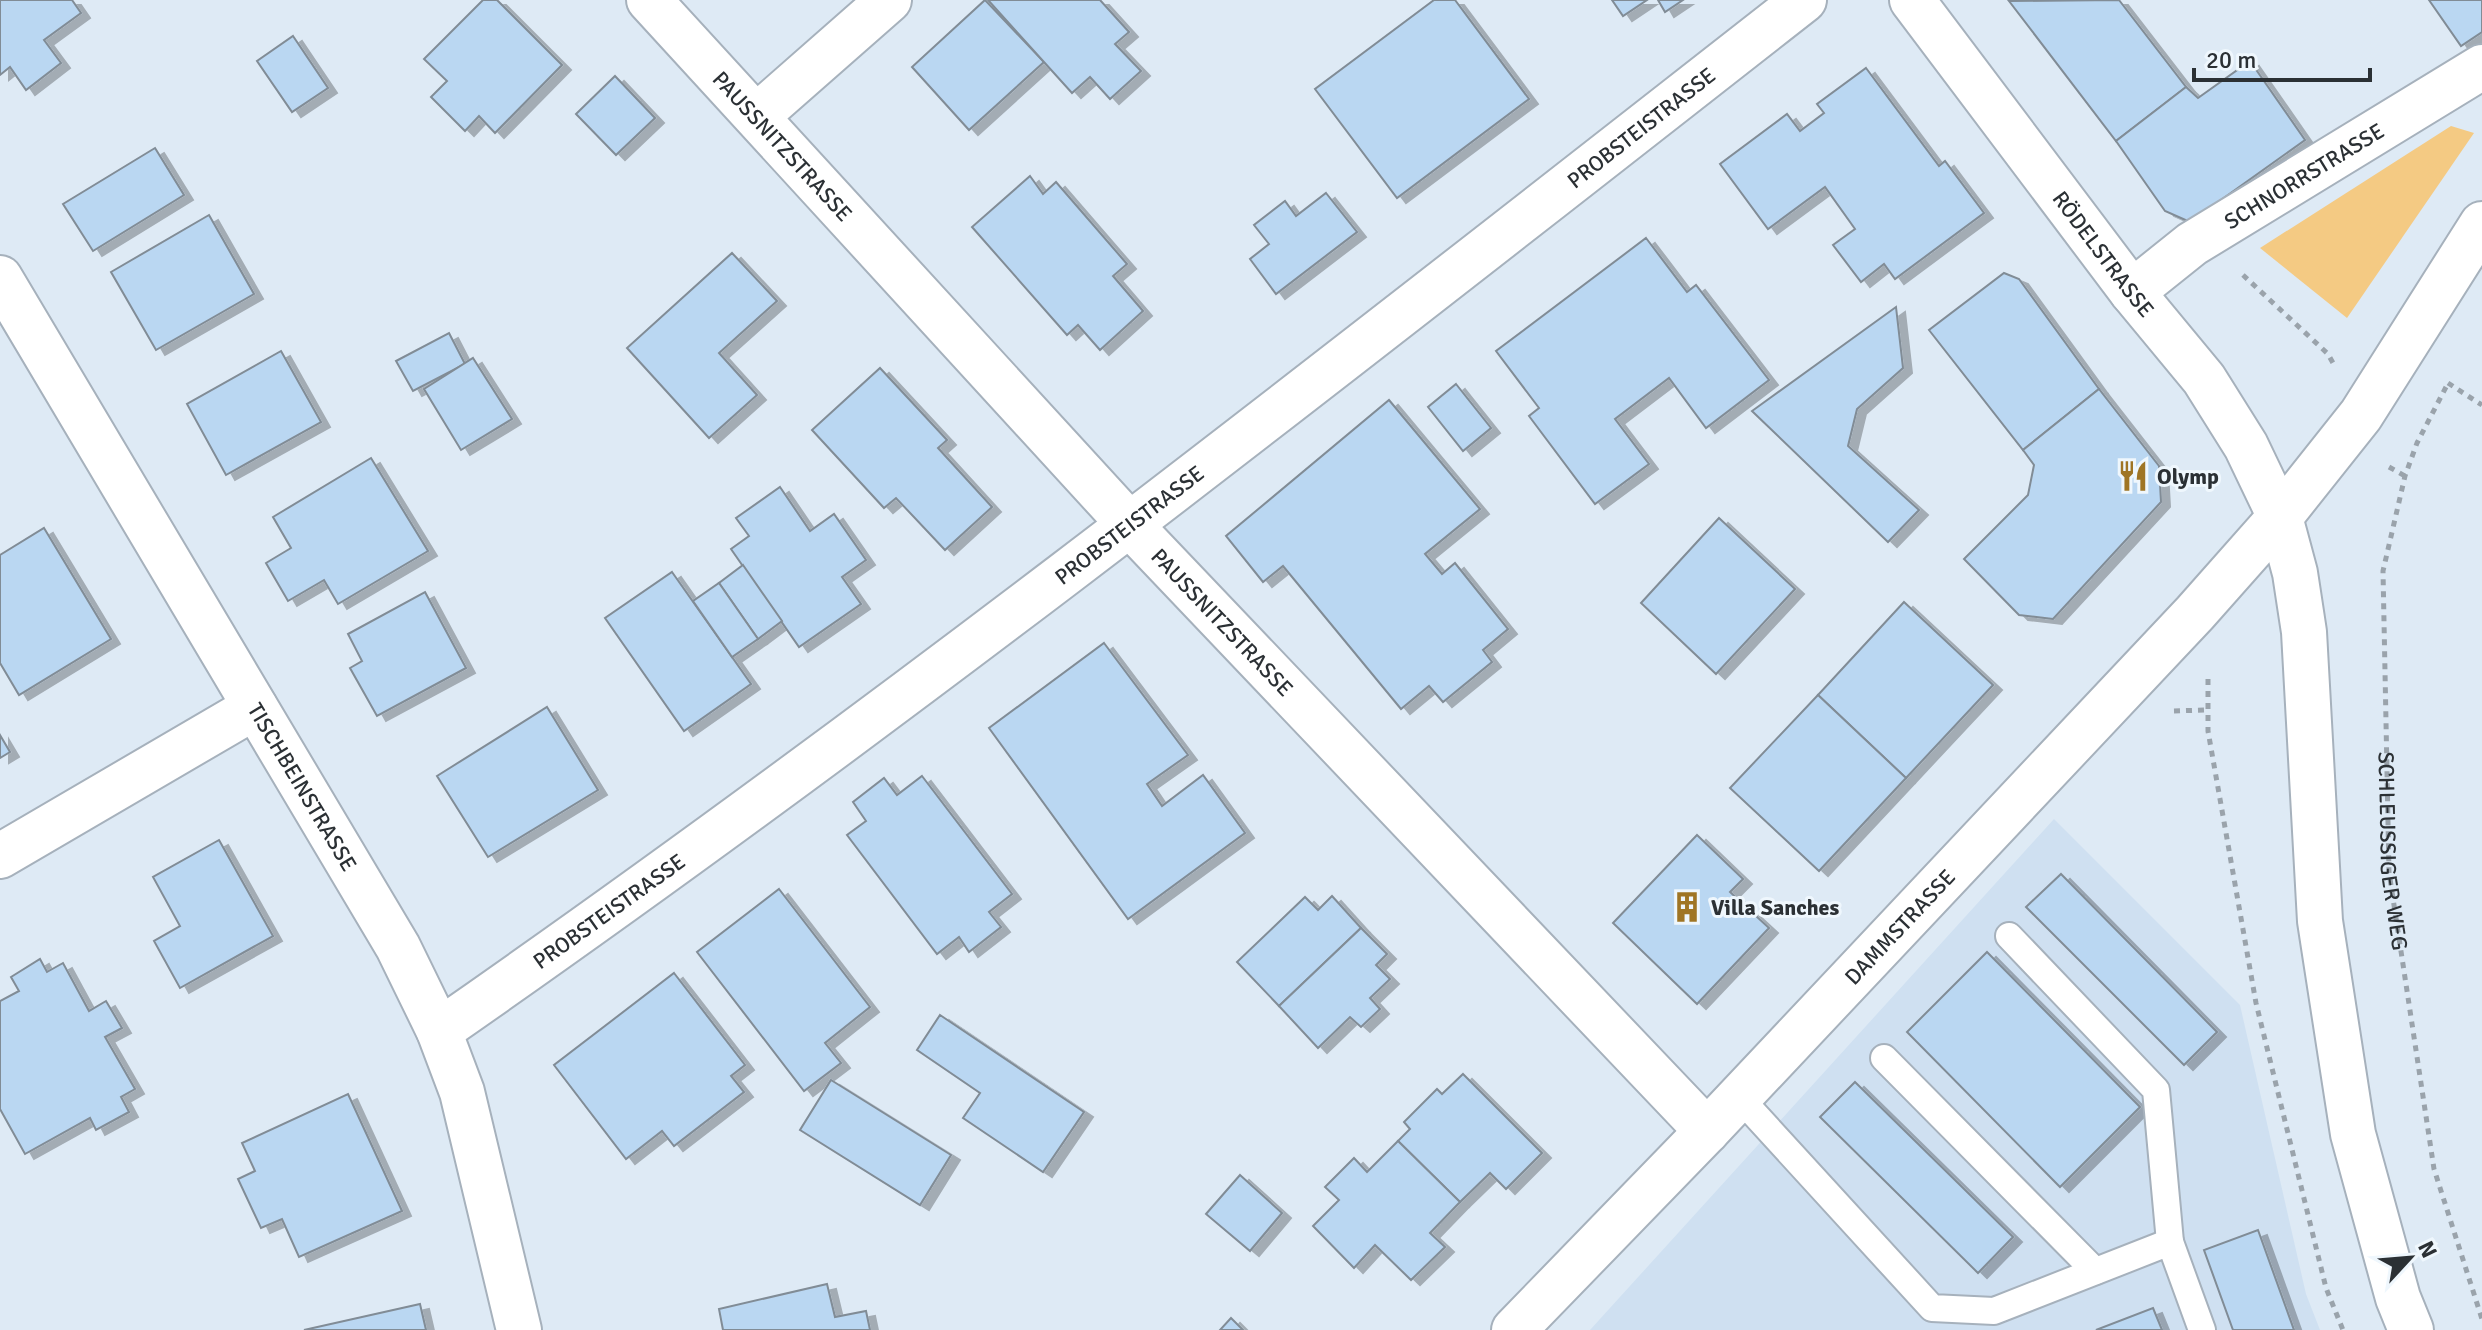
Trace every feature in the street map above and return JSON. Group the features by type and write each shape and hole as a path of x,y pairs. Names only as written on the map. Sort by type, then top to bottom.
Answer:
{"street":[{"name":"PAUSSNITZSTRASSE","path":"649,0 1131,526 1707,1131"},
{"path":"757,116 889,0"},
{"name":"PROBSTEISTRASSE","path":"439,1031 548,955 1131,526 1804,0"},
{"name":"RÖDELSTRASSE","path":"1912,0 2132,292 2204,379 2246,446 2280,517"},
{"name":"SCHNORRSTRASSE","path":"2132,292 2192,244 2482,67"},
{"path":"2411,1330 2398,1298 2353,1134 2320,921 2304,632 2295,573 2280,517 2361,415 2482,224"},
{"name":"TISCHBEINSTRASSE","path":"0,278 398,947 439,1031 462,1092 519,1330"},
{"name":"DAMMSTRASSE","path":"1514,1330 1707,1131 2280,517"},
{"path":"0,856 255,707"}],"lane":[{"path":"2009,936 2156,1090 2170,1242 2202,1330"},
{"path":"1884,1058 2095,1271"},
{"path":"1739,1097 1932,1308 1994,1311 2170,1242"}],"path":[{"path":"2237,270 2328,354"},
{"name":"SCHLEUSSIGER WEG","path":"2482,405 2448,383 2417,443 2405,476 2383,571 2389,872 2434,1169 2482,1319"},
{"path":"2391,470 2405,476"},
{"path":"2209,662 2208,731 2256,1003 2326,1288 2343,1330"}],"shaded area":[{"path":"2451,126 2474,133 2347,318 2260,248"},
{"path":"2054,819 2240,1005 2306,1294 2320,1330 1590,1330"}],"building":[{"path":"0,0 72,0 81,13 44,40 61,63 26,90 10,67 0,75"},
{"path":"483,0 497,0 562,65 495,133 479,116 465,131 431,97 447,81 424,59"},
{"path":"985,0 1044,62 969,130 912,67"},
{"path":"988,0 1100,0 1129,32 1115,44 1141,71 1110,99 1090,77 1072,93"},
{"path":"1434,0 1455,0 1529,99 1397,198 1315,89"},
{"path":"1612,0 1647,0 1623,16"},
{"path":"1658,0 1683,0 1665,12"},
{"path":"2119,0 2186,87 2116,141 2009,1"},
{"path":"2429,0 2482,0 2482,32 2461,46"},
{"path":"293,36 328,88 292,112 257,61"},
{"path":"2250,61 2305,140 2190,222 2165,211 2116,141 2186,87 2198,98"},
{"path":"1866,68 1939,166 1945,161 1984,213 1895,279 1884,264 1861,282 1833,245 1855,229 1825,187 1768,229 1720,164 1787,114 1800,131 1824,113 1817,104"},
{"path":"615,76 655,118 616,155 576,114"},
{"path":"155,148 184,195 93,251 63,204"},
{"path":"1030,176 1043,194 1056,182 1127,264 1113,276 1143,311 1100,350 1078,325 1067,335 972,227"},
{"path":"1326,193 1357,232 1276,294 1250,259 1269,244 1254,225 1285,201 1296,216"},
{"path":"209,215 254,294 156,350 111,272"},
{"path":"1646,238 1687,292 1696,285 1769,380 1706,428 1669,378 1615,419 1649,464 1595,504 1529,416 1539,408 1496,351"},
{"path":"732,253 777,301 719,353 757,395 709,438 627,348"},
{"path":"2004,273 2019,279 2099,389 2023,450 1929,330"},
{"path":"1896,307 1903,368 1857,409 1848,446 1919,510 1888,542 1752,411"},
{"path":"449,333 465,364 413,391 396,361"},
{"path":"281,351 321,422 226,475 187,404"},
{"path":"473,358 512,419 461,450 424,389"},
{"path":"880,368 947,440 938,448 992,507 945,550 896,498 884,508 812,430"},
{"path":"1456,384 1491,428 1463,451 1428,407"},
{"path":"2099,389 2159,466 2161,502 2053,619 2019,615 1964,559 2028,495 2034,465 2023,450"},
{"path":"1389,400 1480,509 1425,554 1442,574 1455,563 1508,629 1483,650 1492,662 1443,702 1429,686 1401,709 1283,566 1263,582 1226,536"},
{"path":"371,458 428,551 338,604 324,580 288,601 266,563 291,548 273,517"},
{"path":"780,487 810,531 834,514 866,560 842,577 861,604 799,647 731,549 749,536 736,518"},
{"path":"1719,518 1795,589 1716,674 1641,603"},
{"path":"44,528 111,639 19,695 0,663 0,555"},
{"path":"743,565 782,621 758,639 719,583"},
{"path":"672,572 751,684 684,731 605,618"},
{"path":"719,583 758,639 732,657 693,601"},
{"path":"425,592 466,668 377,716 350,668 362,661 348,634"},
{"path":"1904,602 1993,685 1906,778 1818,695"},
{"path":"1104,643 1188,755 1147,784 1162,806 1203,775 1245,833 1128,919 989,728"},
{"path":"1818,695 1906,778 1819,871 1730,788"},
{"path":"547,707 598,790 488,857 437,776"},
{"path":"0,735 10,752 0,758"},
{"path":"922,776 1012,894 989,912 1001,927 969,952 959,937 937,954 847,835 866,821 853,802 884,778 897,795"},
{"name":"Villa Sanches","path":"1697,835 1743,879 1730,892 1769,928 1697,1004 1613,923"},
{"path":"219,840 273,936 180,988 154,941 180,926 153,877"},
{"path":"2061,874 2217,1032 2184,1065 2026,907"},
{"path":"779,889 870,1007 825,1043 841,1063 804,1091 697,952"},
{"path":"1332,896 1361,928 1279,1006 1237,962 1305,897 1318,910"},
{"path":"1361,928 1387,954 1376,965 1390,979 1370,998 1380,1009 1361,1027 1350,1017 1318,1048 1279,1006"},
{"path":"1987,952 2140,1107 2060,1187 1907,1032"},
{"path":"40,959 47,972 63,963 89,1011 106,1001 122,1028 105,1037 135,1089 121,1097 129,1112 96,1130 90,1118 25,1154 0,1109 0,1001 19,991 11,977"},
{"path":"674,973 745,1065 731,1076 744,1092 674,1146 662,1131 626,1159 554,1065"},
{"path":"940,1015 1084,1112 1043,1172 963,1118 980,1093 917,1050"},
{"path":"1463,1074 1542,1153 1506,1189 1490,1173 1460,1202 1398,1141 1410,1129 1404,1122 1437,1089 1442,1094"},
{"path":"831,1080 951,1155 920,1205 800,1130"},
{"path":"1855,1082 2013,1237 1978,1273 1820,1117"},
{"path":"348,1094 402,1211 299,1257 282,1219 261,1228 238,1179 255,1171 242,1143"},
{"path":"1398,1141 1460,1202 1430,1233 1445,1247 1411,1280 1375,1245 1354,1268 1313,1226 1339,1200 1325,1187 1354,1158 1367,1172"},
{"path":"1240,1175 1282,1213 1250,1251 1206,1214"},
{"path":"2258,1230 2294,1330 2233,1330 2204,1250"},
{"path":"827,1284 835,1317 866,1311 870,1330 723,1330 719,1309"},
{"path":"420,1304 426,1330 304,1330"},
{"path":"2153,1308 2162,1330 2096,1330"},
{"path":"1231,1318 1243,1330 1220,1330"}],"place":[{"name":"Olymp","path":"2133,476"},
{"name":"Villa Sanches","path":"1687,907"}]}
